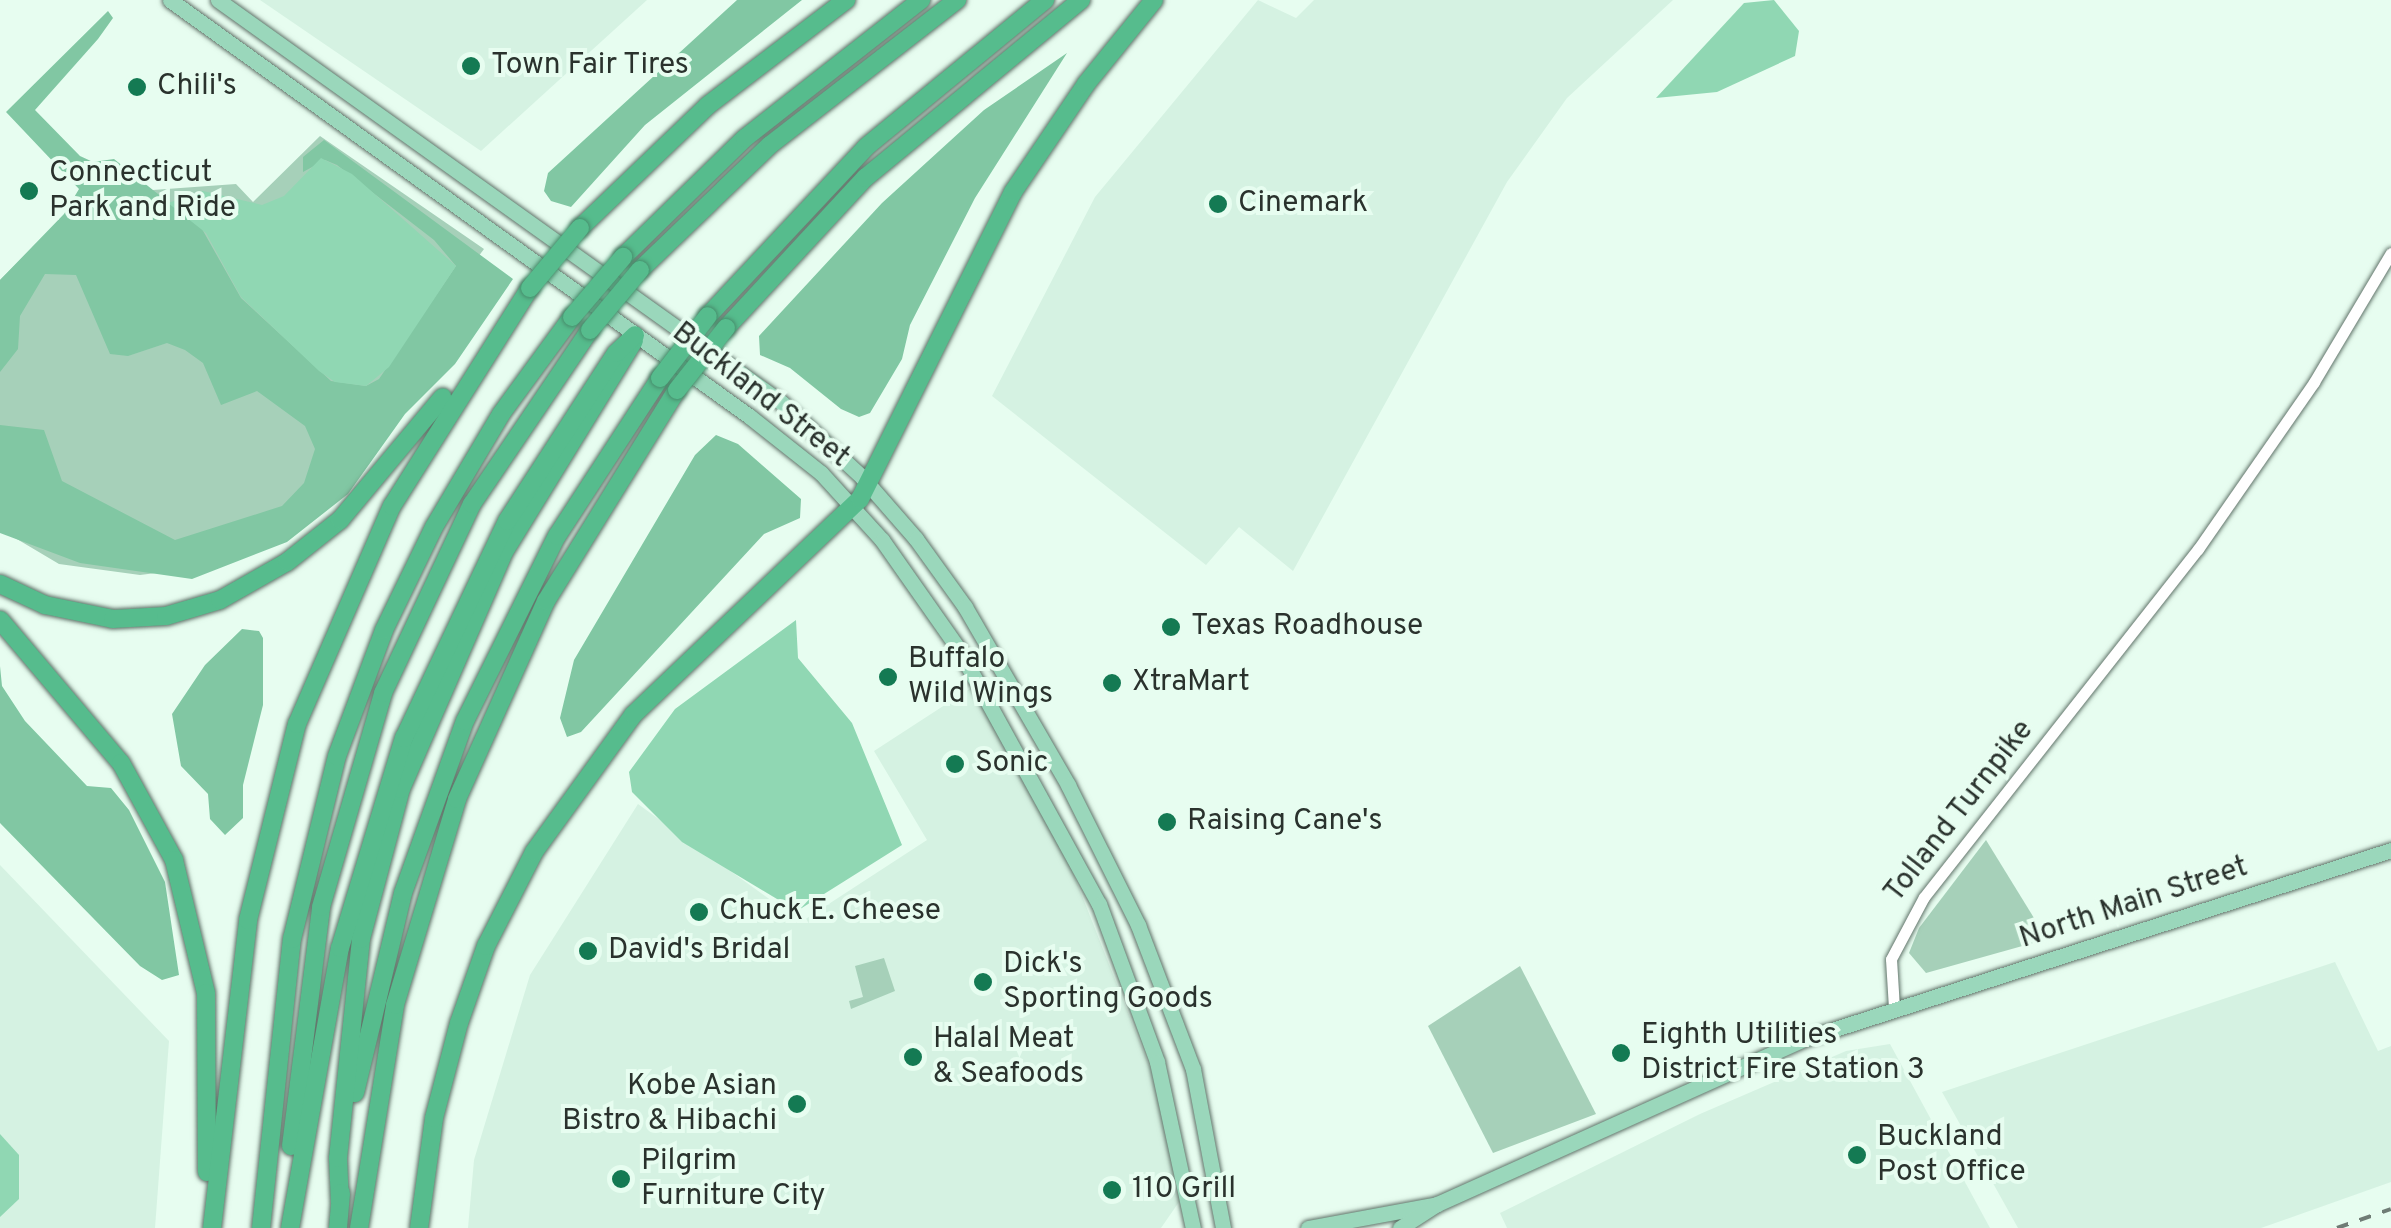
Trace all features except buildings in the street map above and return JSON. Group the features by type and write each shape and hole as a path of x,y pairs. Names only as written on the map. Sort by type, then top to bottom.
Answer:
{"highway":[{"path":"0,584 46,606 113,619 183,612 238,592 297,555 351,510 490,344 580,228 707,106 846,0"},
{"path":"261,1228 292,939 342,741 384,630 434,526 501,414 622,257 758,127 921,0"},
{"path":"286,1228 313,949 339,828 369,731 404,639 464,518 590,330 640,270 770,144 957,0"},
{"path":"338,1228 370,1016 445,769 546,556 660,378 708,316 866,147 1045,0"},
{"path":"359,1228 392,1015 457,799 554,586 678,390 726,328 896,149 1080,0"},
{"path":"419,1228 434,1118 459,1023 486,946 543,838 596,760 656,690 854,507 869,484 1006,204 1071,104 1154,0"},
{"path":"340,1202 338,1158 361,939 404,780 504,552 635,336"},
{"path":"286,1228 340,948 404,738 506,521 616,353 635,336"},
{"path":"208,1228 248,920 297,724 382,523 490,344"},
{"path":"0,620 121,763 179,876 206,993 208,1228"}],"main road":[{"name":"Buckland Street","path":"170,0 780,439 854,507 946,630 1099,904 1157,1062 1193,1228"},
{"name":"Buckland Street","path":"218,0 782,403 869,484 965,607 1119,884 1194,1069 1223,1228"},
{"path":"635,336 651,312"},
{"name":"North Main Street","path":"1894,1008 2391,850"},
{"path":"1400,1228 1437,1204 1771,1052 1894,1008"},
{"path":"1308,1228 1437,1204"}],"street":[{"name":"Tolland Turnpike","path":"1894,1008 1890,959 1924,896 2198,549 2314,382 2391,253"}],"shaded area":[{"path":"260,0 647,0 481,151"},
{"path":"737,0 802,0 645,125 571,207 551,201 544,191 548,173"},
{"path":"1258,0 1296,18 1314,0 1673,0 1567,98 1507,182 1293,571 1239,527 1206,565 992,396 1095,197"},
{"path":"1774,0 1799,31 1795,56 1717,92 1656,98 1744,3"},
{"path":"108,11 113,18 98,39 35,110 80,156 93,162 114,159 202,229 241,298 331,381 366,386 379,379 456,266 434,240 337,165 325,160 303,172 303,157 324,140 513,279 455,364 405,414 348,494 287,542 192,579 80,563 0,533 0,425 44,430 62,481 175,540 282,506 304,483 315,449 305,426 257,391 221,405 203,363 185,350 167,343 128,356 110,354 76,275 45,274 20,316 18,349 0,372 0,280 64,214 79,189 6,112"},
{"path":"1067,53 975,198 910,325 902,359 870,413 859,417 841,409 790,368 760,355 759,336 882,203 984,110"},
{"path":"320,136 484,249 296,500 156,573 140,575 59,564 0,529 0,280 106,174 125,192 236,184 253,202"},
{"path":"321,158 352,174 456,266 389,367 366,386 335,382 319,371 241,297 206,233 168,203 203,191 262,205 284,196"},
{"path":"716,435 738,444 801,499 800,518 764,534 581,732 567,737 560,718 574,660 695,455"},
{"path":"796,620 798,658 852,723 902,845 797,911 682,842 632,792 629,772 675,709"},
{"path":"242,629 259,631 263,638 263,705 243,785 243,818 225,835 210,819 208,794 181,766 172,714 205,665"},
{"path":"0,666 2,686 25,721 87,786 111,788 129,810 165,882 179,975 162,980 140,966 0,823"},
{"path":"971,688 1056,830 1152,1073 1181,1199 1161,1228 468,1228 474,1160 530,975 638,804 801,922 927,840 874,751"},
{"path":"1986,840 2047,939 1926,973 1909,953 1919,928"},
{"path":"0,865 169,1041 155,1228 0,1228"},
{"path":"884,958 895,991 851,1009 849,1001 863,997 855,966"},
{"path":"2335,962 2378,1051 2391,1046 2391,1182 2261,1228 2018,1228 1942,1092"},
{"path":"1520,966 1596,1114 1493,1153 1428,1026"},
{"path":"1890,1044 1990,1228 1507,1228 1500,1213 1700,1114 1846,1051"},
{"path":"0,1134 19,1155 19,1199 0,1217"}],"railway":[{"path":"2337,1228 2391,1209"}],"place":[{"name":"Town Fair Tires","path":"471,66"},
{"name":"Chili's","path":"137,87"},
{"name":"Connecticut Park and Ride","path":"29,191"},
{"name":"Cinemark","path":"1218,204"},
{"name":"Texas Roadhouse","path":"1171,627"},
{"name":"Buffalo Wild Wings","path":"888,677"},
{"name":"XtraMart","path":"1112,683"},
{"name":"Sonic","path":"955,764"},
{"name":"Raising Cane's","path":"1167,822"},
{"name":"Chuck E. Cheese","path":"699,912"},
{"name":"David's Bridal","path":"588,951"},
{"name":"Dick's Sporting Goods","path":"983,982"},
{"name":"Eighth Utilities District Fire Station 3","path":"1621,1053"},
{"name":"Halal Meat & Seafoods","path":"913,1057"},
{"name":"Kobe Asian Bistro & Hibachi","path":"797,1104"},
{"name":"Buckland Post Office","path":"1857,1155"},
{"name":"Pilgrim Furniture City","path":"621,1179"},
{"name":"110 Grill","path":"1112,1190"}]}
